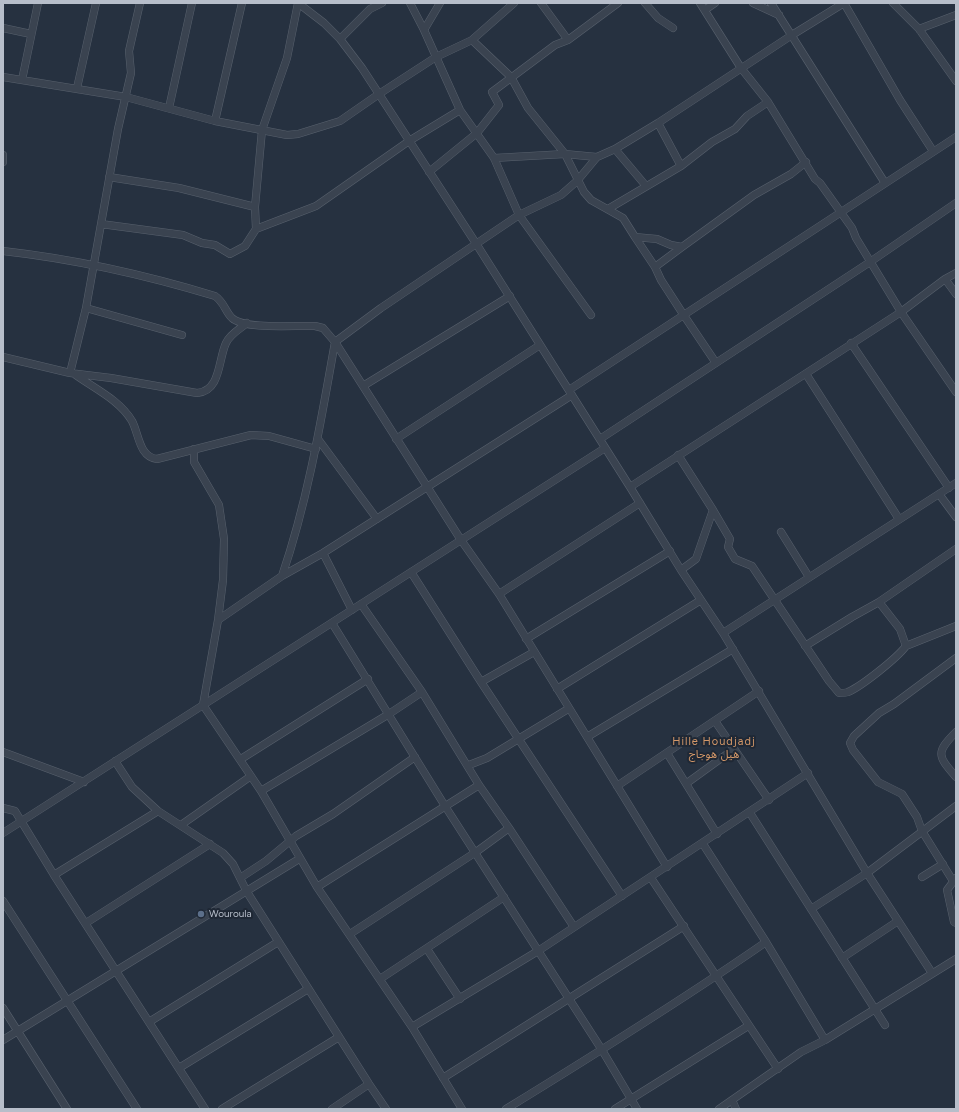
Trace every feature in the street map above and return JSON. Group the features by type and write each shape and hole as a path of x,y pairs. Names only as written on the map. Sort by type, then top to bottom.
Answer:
{"street":[{"path":"22,80 38,3"},
{"path":"77,88 96,3"},
{"path":"71,373 86,308 92,266 126,97 131,68 128,52 140,3"},
{"path":"169,108 192,3"},
{"path":"215,121 242,3"},
{"path":"256,230 255,207 262,130 287,58 298,3 324,23 340,38 477,245 681,570 723,633 867,873 932,973"},
{"path":"340,38 370,9 382,3"},
{"path":"410,3 424,30 460,110 494,158 519,215 591,315"},
{"path":"424,30 440,3"},
{"path":"3,77 126,97 215,121 287,135 298,134 328,126 340,121 378,94 436,57 472,40 514,3"},
{"path":"541,3 568,40"},
{"path":"429,172 477,133 499,106 492,92 555,45 568,40 618,3"},
{"path":"645,3 658,18 673,28"},
{"path":"700,3 741,68 768,102 815,179 820,183 852,228 856,238 901,312 956,392"},
{"path":"705,10 715,3"},
{"path":"753,3 779,15"},
{"path":"771,3 885,184"},
{"path":"494,158 565,154 598,156 615,149 844,3 900,100 933,151"},
{"path":"893,3 919,29 956,81"},
{"path":"919,29 956,16"},
{"path":"3,28 32,34"},
{"path":"472,40 511,77 528,108 565,154 576,181 591,200 623,218 655,267 661,280 716,363"},
{"path":"608,209 681,166 712,142 735,128 747,116 768,102"},
{"path":"101,224 182,236 202,243 215,245 230,254 245,246 256,230 316,206 409,141 460,110"},
{"path":"658,123 681,166"},
{"path":"218,620 282,576 323,554 427,487 570,393 683,314 841,213 956,137"},
{"path":"615,149 646,186"},
{"path":"3,155 3,162"},
{"path":"282,576 294,539 316,449 335,342 382,308 477,245 519,215 561,195 576,181 598,156"},
{"path":"655,267 725,218 754,195 791,174 806,162"},
{"path":"109,177 179,188 255,207"},
{"path":"600,439 870,262 956,203"},
{"path":"635,237 657,239 671,246 682,247"},
{"path":"3,251 44,255 215,296 221,299 232,318 247,323 264,326 319,326 335,342 461,540 499,594 568,709 587,737 667,867"},
{"path":"630,487 901,312 945,279 956,274"},
{"path":"945,279 956,294"},
{"path":"363,386 510,296"},
{"path":"86,308 182,335"},
{"path":"3,357 71,373 202,393 211,387 214,382 226,343 232,335 247,323"},
{"path":"851,343 949,488"},
{"path":"396,439 540,344"},
{"path":"71,373 112,400 126,413 133,423 138,439 146,454 151,459 157,459 251,435 269,436 316,449"},
{"path":"806,374 899,519"},
{"path":"318,439 377,519"},
{"path":"3,833 605,448"},
{"path":"194,449 194,462 219,505 224,539 223,580 218,620 203,705 261,790 317,887 412,1027 462,1109"},
{"path":"678,455 730,539 728,547 735,559 752,566 773,600 839,693 848,692 869,678 900,655 906,646 956,626"},
{"path":"723,633 956,483"},
{"path":"939,494 956,517"},
{"path":"499,594 640,503"},
{"path":"681,570 696,558 713,510"},
{"path":"781,532 809,577"},
{"path":"805,646 879,602 956,549"},
{"path":"526,639 670,551"},
{"path":"323,554 352,610"},
{"path":"411,572 481,682 622,896"},
{"path":"557,689 701,600"},
{"path":"879,602 900,630 906,646"},
{"path":"361,604 422,692 469,766 479,785 574,927"},
{"path":"332,623 368,679 445,806 602,1050 637,1109"},
{"path":"587,737 733,649"},
{"path":"481,682 534,652"},
{"path":"956,658 894,704 879,713 854,736 850,743 853,750 878,782 902,794 917,817 922,831 955,880 947,890 954,922 956,923"},
{"path":"241,759 368,679"},
{"path":"617,786 759,691"},
{"path":"261,790 389,714 422,692"},
{"path":"469,766 487,758 568,709"},
{"path":"715,721 769,800"},
{"path":"956,732 944,744 940,751 940,757 956,777"},
{"path":"687,783 734,749"},
{"path":"3,752 84,782"},
{"path":"667,753 687,783 717,834"},
{"path":"240,878 266,861 290,841 387,778 415,757"},
{"path":"116,761 132,787 158,811 210,844 228,858 233,864 247,892 278,942 386,1109"},
{"path":"412,1027 538,951 703,844 808,773"},
{"path":"181,825 251,776"},
{"path":"317,887 479,785"},
{"path":"811,909 867,873 956,806"},
{"path":"3,808 15,811 22,821 54,875 205,1109"},
{"path":"54,875 158,811"},
{"path":"750,813 885,1025"},
{"path":"350,934 476,852 509,828"},
{"path":"86,923 210,844"},
{"path":"703,844 766,942 824,1040"},
{"path":"3,1040 247,892 299,858"},
{"path":"922,877 943,864"},
{"path":"651,878 778,1069"},
{"path":"380,979 504,897"},
{"path":"3,900 137,1109"},
{"path":"842,958 898,920"},
{"path":"443,1078 684,926"},
{"path":"149,1022 278,942"},
{"path":"506,1109 602,1050 717,976 766,942"},
{"path":"427,949 460,999"},
{"path":"719,1109 801,1052 824,1040 956,959"},
{"path":"179,1068 308,989"},
{"path":"3,1008 16,1031 67,1109"},
{"path":"615,1109 748,1026"},
{"path":"222,1109 339,1037"},
{"path":"332,1109 369,1084"},
{"path":"732,1100 736,1109"}],"place":[{"name":"Wouroula","path":"201,914"}],"district":[{"name":"Hille Houdjadj هيل هوجاج","path":"714,748"}]}
